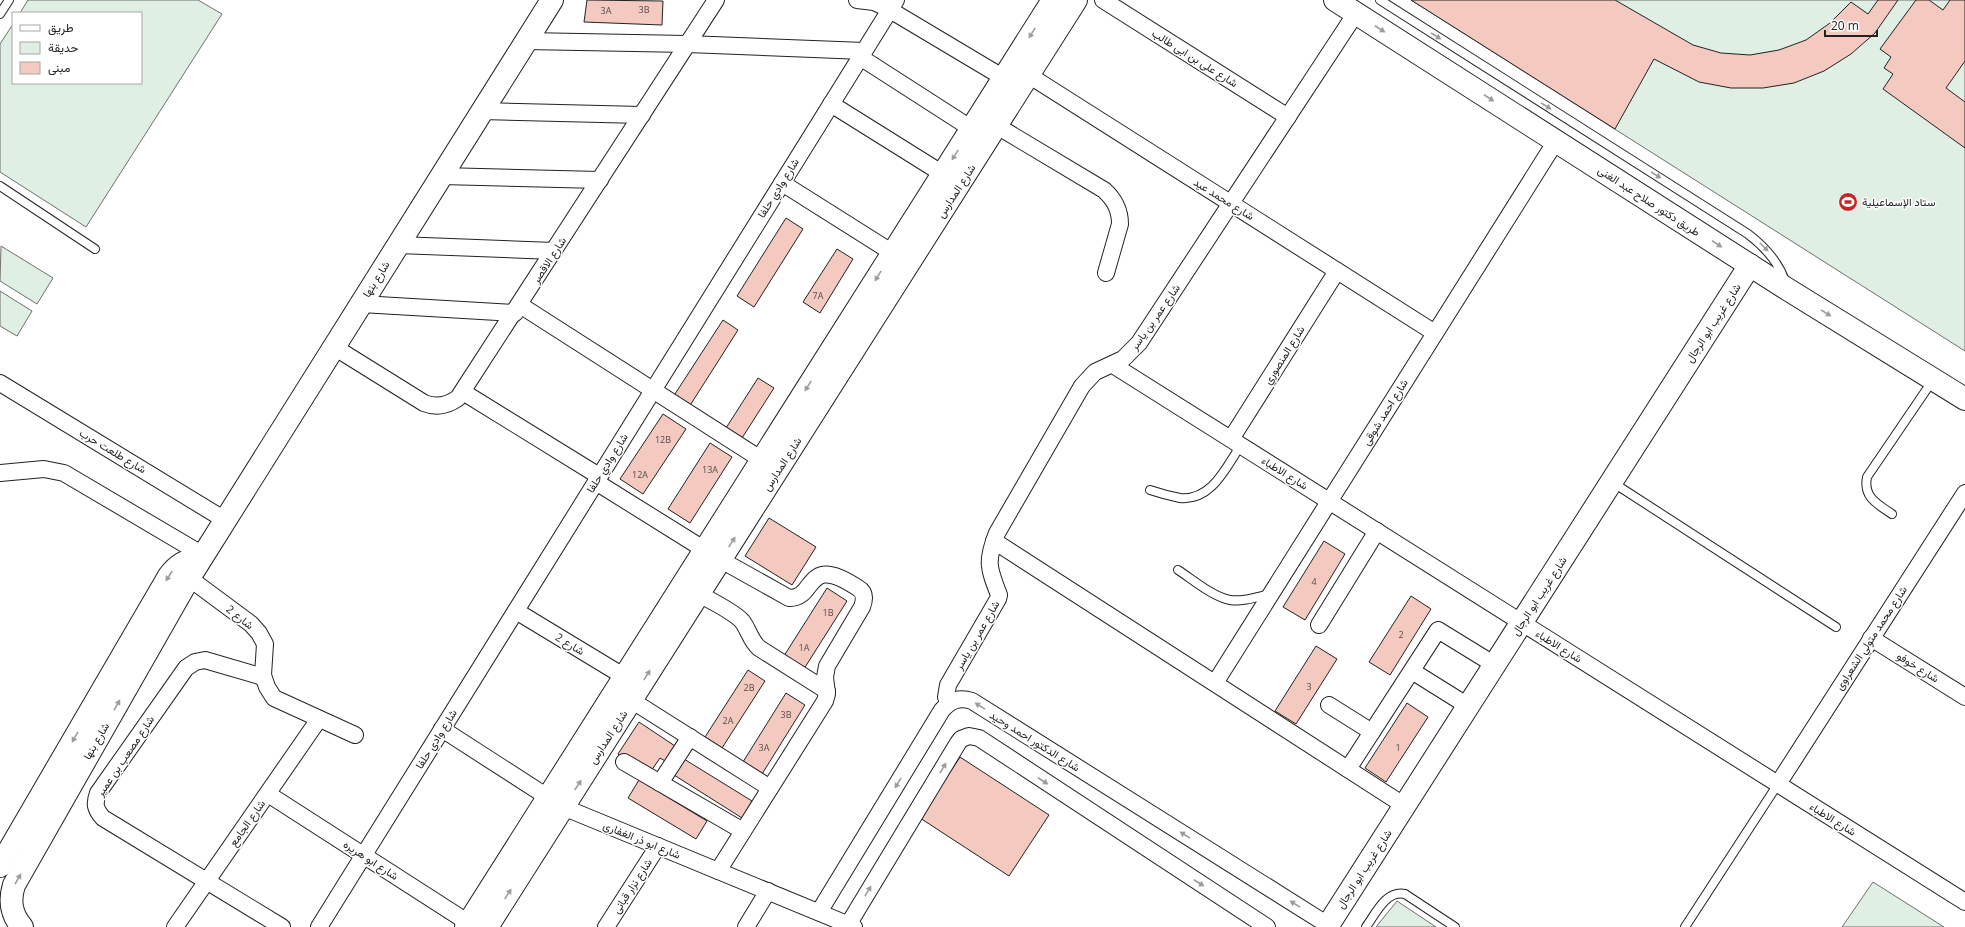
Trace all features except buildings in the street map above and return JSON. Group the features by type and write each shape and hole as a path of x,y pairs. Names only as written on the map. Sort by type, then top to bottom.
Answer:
{"main road":[{"name":"شارع بنها","path":"3,911 14,885 189,578 552,0"},
{"name":"شارع المدارس","path":"556,802 625,676 713,555 998,126 1015,73 1053,0"},
{"name":"شارع المدارس","path":"474,926 556,802 631,700 699,594 713,555 762,460 972,129 1015,73 1076,0"},
{"name":"طريق دكتور صلاح عبد الغنى","path":"1335,0 1787,289 1965,399"},
{"name":"شارع غريب ابو الرجال","path":"1327,926 1750,265"},
{"name":"شارع بنها","path":"0,866 169,576 180,564 188,560 202,557"},
{"path":"3,911 11,922 20,927"}],"street":[{"name":"شارع الاقصر","path":"334,347 431,405 445,405 452,402 463,392 716,0"},
{"name":"شارع محمد عيد","path":"857,0 893,5 1015,73 1231,204 1435,333"},
{"name":"شارع على بن ابى طالب","path":"1103,0 1288,117"},
{"name":"شارع وادي حلفا","path":"319,927 893,5"},
{"name":"شارع عمر بن ياسر","path":"948,703 946,697 948,685 998,599 999,595 989,569 994,541 1082,386 1095,372 1113,365 1132,352 1139,343 1356,13"},
{"path":"526,41 687,44 862,54 972,129"},
{"path":"831,104 943,174"},
{"path":"482,111 642,115"},
{"path":"998,126 1104,190 1115,202 1120,216 1120,224 1106,273"},
{"name":"شارع احمد شوقى","path":"1215,683 1556,141"},
{"path":"441,176 600,180"},
{"path":"782,183 893,253"},
{"path":"398,244 554,251"},
{"name":"شارع المنصوري","path":"1236,442 1337,271"},
{"path":"361,304 517,309 653,390 762,460"},
{"name":"شارع الاطباء","path":"1113,365 1965,902"},
{"name":"شارع طلعت حرب","path":"0,383 225,520"},
{"path":"463,392 713,555 789,598 797,597 818,576 828,574 832,574 861,591 864,599 862,607 825,669 824,677 827,691 825,701 718,871"},
{"path":"0,473 51,469 64,473 202,557"},
{"name":"شارع محمد متولي الشعراوى","path":"1778,784 1965,493"},
{"path":"1319,624 1377,531"},
{"path":"994,541 1405,806"},
{"name":"شارع 2","path":"189,578 251,624 259,633 265,644 263,677"},
{"path":"699,594 742,621 751,640 759,648 827,691"},
{"name":"شارع 2","path":"516,611 625,676"},
{"path":"1348,769 1438,630 1495,665"},
{"name":"شارع خوفو","path":"1871,638 1965,697"},
{"name":"شارع مصعب بن عمير","path":"263,677 205,660 195,662 186,668 98,793 94,802 96,811 103,818 282,927"},
{"path":"1412,670 1468,706"},
{"path":"263,677 274,698 319,720 356,735"},
{"name":"شارع الدكتور احمد وحيد","path":"948,703 956,699 964,698 972,701 1327,926"},
{"path":"631,700 770,788"},
{"path":"825,919 942,710 948,703"},
{"path":"1329,704 1372,732"},
{"name":"شارع الجامع","path":"175,927 319,720"},
{"name":"شارع ابو ذر الغفارى","path":"442,729 556,802 768,891 825,919 851,926"},
{"path":"851,926 958,743 969,736 979,738 1266,927"},
{"path":"660,783 690,737"},
{"path":"624,762 743,831"},
{"name":"شارع ابو هريره","path":"268,794 474,926"},
{"name":"شارع نزار قبانى","path":"606,927 658,846"},
{"path":"746,927 768,891"}],"lane":[{"path":"0,14 9,0"},
{"path":"1380,0 1748,234 1769,252 1783,276 1787,289"},
{"path":"0,186 95,249"},
{"path":"1892,514 1870,498 1866,484 1867,477 1934,379"},
{"path":"1150,490 1181,498 1193,497 1203,493 1213,487 1236,442"},
{"path":"1612,482 1836,627"},
{"path":"1178,570 1220,597 1230,600 1241,600 1271,594"},
{"path":"1685,927 1778,784"},
{"path":"1366,927 1386,900 1391,895 1398,893 1405,894 1455,927"}],"green space":[{"path":"28,0 198,0 222,14 86,227 0,172 0,44 12,26 12,84 142,84 142,12 21,12"},
{"name":"ستاد الإسماعيلية","path":"1411,0 1965,0 1965,351"},
{"path":"1,246 53,278 37,304 0,281"},
{"path":"0,291 32,311 17,336 0,326"},
{"path":"1873,882 1944,927 1842,927"},
{"path":"1397,901 1436,927 1376,927"}],"place":[{"name":"ستاد الإسماعيلية","path":"1848,202"}]}
